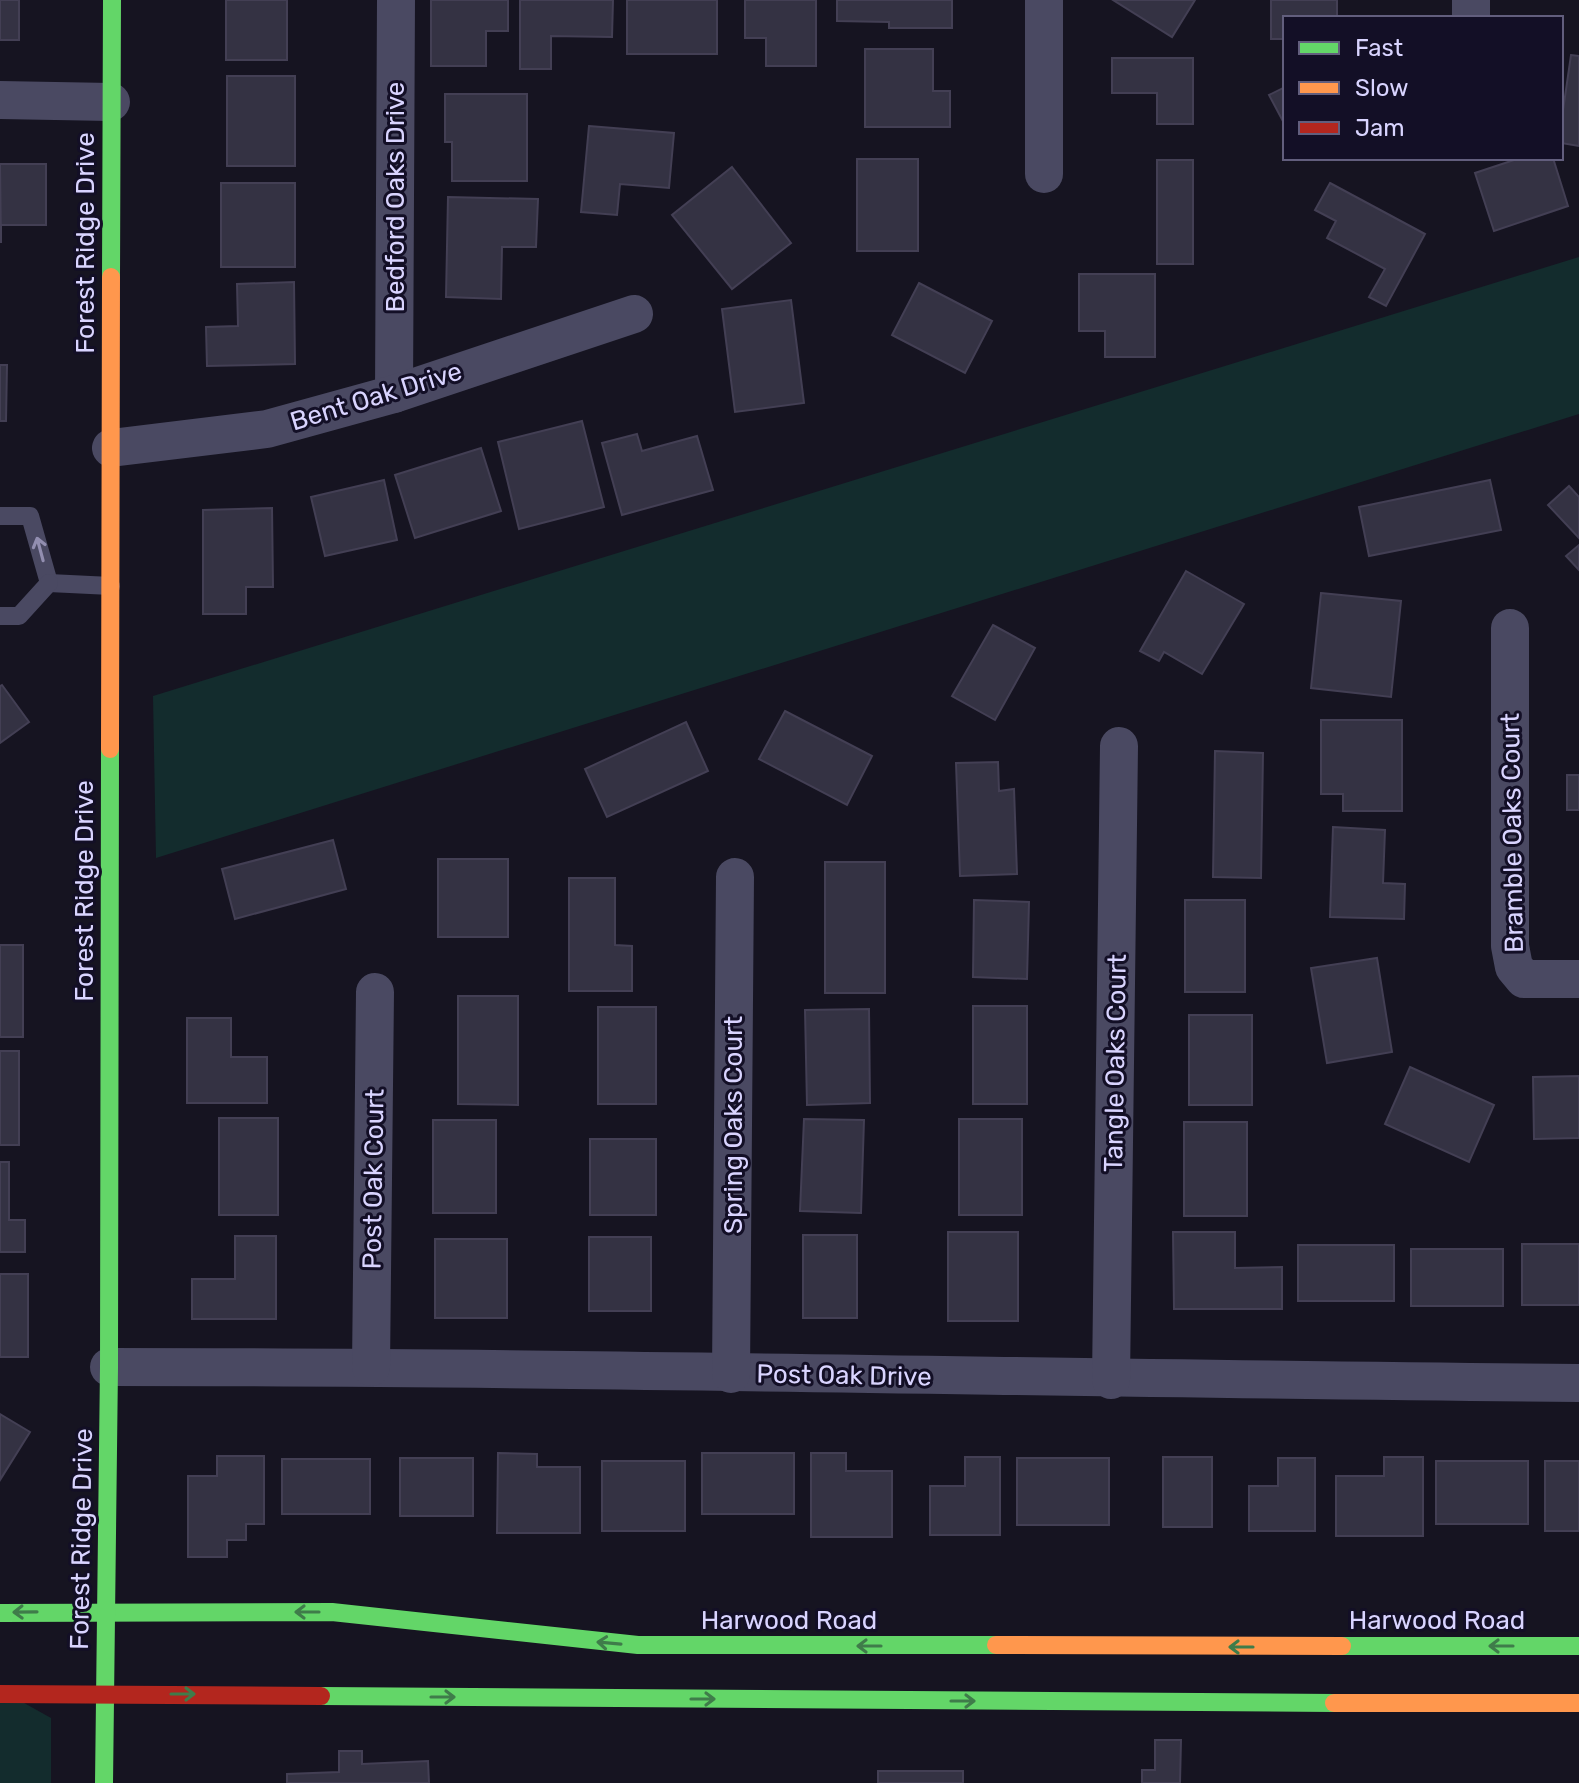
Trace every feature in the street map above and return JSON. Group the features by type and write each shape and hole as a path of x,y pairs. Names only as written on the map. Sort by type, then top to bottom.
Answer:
{"main road":[{"name":"Forest Ridge Drive","path":"104,1783 109,1367 112,0"},
{"name":"Harwood Road","path":"0,1613 332,1612 638,1645 1579,1646"},
{"path":"0,1694 1579,1703"}],"street":[{"name":"Bedford Oaks Drive","path":"394,394 396,0"},
{"path":"1044,0 1044,174"},
{"path":"0,100 111,102"},
{"name":"Bent Oak Drive","path":"111,448 267,429 394,394 634,314"},
{"name":"Bramble Oaks Court","path":"1510,628 1510,946 1514,967 1524,979 1579,979"},
{"name":"Tangle Oaks Court","path":"1111,1380 1119,746"},
{"name":"Spring Oaks Court","path":"731,1374 735,877"},
{"name":"Post Oak Court","path":"371,1367 375,992"},
{"name":"Post Oak Drive","path":"109,1367 371,1367 1111,1380 1579,1383"}],"lane":[{"path":"0,516 30,516 49,583"},
{"path":"49,583 111,586"},
{"path":"0,616 19,616 49,583"}],"green space":[{"path":"1579,257 1579,414 156,858 153,696"},
{"path":"0,1694 8,1694 51,1718 51,1783 0,1783"}],"building":[{"path":"0,0 19,0 19,40 0,40"},
{"path":"226,0 287,0 287,60 226,60"},
{"path":"431,0 508,0 508,31 486,31 486,66 431,66"},
{"path":"520,0 613,0 612,37 551,36 551,69 520,69"},
{"path":"627,0 717,0 717,54 627,54"},
{"path":"745,0 816,0 816,66 766,66 766,38 745,38"},
{"path":"837,0 952,0 952,28 889,28 889,22 837,21"},
{"path":"1113,0 1195,0 1172,37"},
{"path":"1271,0 1337,0 1337,16 1283,16 1283,39 1271,39"},
{"path":"865,49 933,49 933,91 950,91 950,127 865,127"},
{"path":"1571,55 1579,56 1579,146 1563,143 1563,110"},
{"path":"1112,58 1193,58 1193,124 1157,124 1157,93 1112,93"},
{"path":"227,76 295,76 295,166 227,166"},
{"path":"1283,88 1283,121 1269,95"},
{"path":"445,94 527,94 527,181 452,181 452,142 445,142"},
{"path":"589,126 674,133 669,188 620,184 617,215 581,212"},
{"path":"857,159 918,159 918,251 857,251"},
{"path":"1157,160 1193,160 1193,264 1157,264"},
{"path":"1514,160 1554,160 1568,206 1494,231 1475,173"},
{"path":"0,164 46,164 46,225 1,225 1,243"},
{"path":"732,167 791,243 732,289 672,215"},
{"path":"221,183 295,183 295,267 221,267"},
{"path":"1330,183 1425,234 1386,306 1369,297 1385,269 1327,238 1336,221 1315,210"},
{"path":"448,197 538,199 536,247 502,247 501,299 446,297"},
{"path":"1079,274 1155,274 1155,357 1105,357 1105,331 1079,331"},
{"path":"294,282 295,364 207,366 206,327 238,326 237,284"},
{"path":"919,283 992,321 965,373 892,335"},
{"path":"791,300 804,403 735,412 722,309"},
{"path":"0,365 7,365 6,421 0,421"},
{"path":"582,421 604,507 519,529 498,442"},
{"path":"637,434 642,451 697,436 713,490 622,515 602,443"},
{"path":"481,448 501,511 415,538 395,475"},
{"path":"384,480 397,540 325,556 311,497"},
{"path":"1490,480 1501,530 1369,556 1359,507"},
{"path":"1569,486 1579,497 1579,538 1548,505"},
{"path":"272,508 273,587 246,587 246,614 203,614 203,510"},
{"path":"1579,545 1579,570 1566,556"},
{"path":"1186,571 1244,604 1202,674 1164,652 1159,661 1140,651"},
{"path":"1321,593 1401,601 1391,697 1311,688"},
{"path":"993,625 1035,648 995,720 952,696"},
{"path":"0,686 29,722 0,743"},
{"path":"785,711 872,756 847,805 759,759"},
{"path":"1321,720 1402,720 1402,811 1343,811 1343,794 1321,794"},
{"path":"686,722 708,771 607,817 585,769"},
{"path":"1215,751 1263,753 1261,878 1213,877"},
{"path":"998,762 999,791 1014,789 1017,874 960,876 956,763"},
{"path":"1567,775 1579,775 1579,810 1567,810"},
{"path":"1333,827 1385,830 1383,883 1405,884 1404,919 1330,917"},
{"path":"333,840 346,889 235,919 222,869"},
{"path":"438,859 508,859 508,937 438,937"},
{"path":"825,862 885,862 885,993 825,993"},
{"path":"569,878 615,878 615,945 632,946 632,991 569,991"},
{"path":"974,900 1029,902 1027,979 973,977"},
{"path":"1185,900 1245,900 1245,992 1185,992"},
{"path":"0,945 23,945 23,1037 0,1037"},
{"path":"1377,958 1392,1052 1327,1063 1311,968"},
{"path":"458,996 518,996 518,1105 458,1104"},
{"path":"973,1006 1027,1006 1027,1104 973,1104"},
{"path":"598,1007 656,1007 656,1104 598,1104"},
{"path":"869,1009 870,1103 807,1105 805,1010"},
{"path":"1189,1015 1252,1015 1252,1105 1189,1105"},
{"path":"187,1018 231,1018 231,1057 267,1057 267,1103 187,1103"},
{"path":"0,1051 19,1051 19,1145 0,1145"},
{"path":"1410,1067 1494,1105 1469,1162 1385,1124"},
{"path":"1579,1076 1579,1138 1534,1139 1533,1077"},
{"path":"219,1118 278,1118 278,1215 219,1215"},
{"path":"804,1119 864,1120 861,1213 800,1211"},
{"path":"959,1119 1022,1119 1022,1215 959,1215"},
{"path":"433,1120 496,1120 496,1213 433,1213"},
{"path":"1184,1122 1247,1122 1247,1216 1184,1216"},
{"path":"590,1139 656,1139 656,1215 590,1215"},
{"path":"0,1162 9,1162 9,1220 25,1220 25,1252 0,1252"},
{"path":"948,1232 1018,1232 1018,1321 948,1321"},
{"path":"1173,1232 1235,1232 1235,1268 1282,1267 1282,1309 1174,1309"},
{"path":"803,1235 857,1235 857,1318 803,1318"},
{"path":"235,1236 276,1236 276,1319 192,1319 192,1279 235,1279"},
{"path":"589,1237 651,1237 651,1311 589,1311"},
{"path":"435,1239 507,1239 507,1318 435,1318"},
{"path":"1522,1244 1579,1244 1579,1305 1522,1305"},
{"path":"1298,1245 1394,1245 1394,1301 1298,1301"},
{"path":"1411,1249 1503,1249 1503,1306 1411,1306"},
{"path":"0,1274 28,1274 28,1357 0,1357"},
{"path":"0,1414 30,1432 0,1480"},
{"path":"498,1453 537,1454 537,1467 580,1467 580,1533 497,1533"},
{"path":"702,1453 794,1453 794,1514 702,1514"},
{"path":"811,1453 846,1453 846,1471 892,1471 892,1537 811,1537"},
{"path":"217,1456 264,1456 264,1524 246,1524 246,1540 227,1540 227,1557 188,1557 188,1476 217,1476"},
{"path":"965,1457 1000,1457 1000,1535 930,1535 930,1486 965,1486"},
{"path":"1163,1457 1212,1457 1212,1527 1163,1527"},
{"path":"1384,1457 1423,1457 1423,1536 1336,1536 1336,1476 1384,1476"},
{"path":"400,1458 473,1458 473,1516 400,1516"},
{"path":"1017,1458 1109,1458 1109,1525 1017,1525"},
{"path":"1278,1458 1315,1458 1315,1531 1249,1531 1249,1486 1278,1486"},
{"path":"282,1459 370,1459 370,1514 282,1514"},
{"path":"602,1461 685,1461 685,1531 602,1531"},
{"path":"1436,1461 1528,1461 1528,1524 1436,1524"},
{"path":"1545,1461 1579,1461 1579,1531 1545,1531"},
{"path":"1155,1740 1181,1740 1180,1783 1142,1783 1142,1770 1155,1770"},
{"path":"339,1751 362,1751 362,1764 428,1761 429,1783 287,1783 287,1774 339,1772"},
{"path":"878,1771 963,1771 963,1783 878,1783"}],"traffic: fast":[{"path":"111,277 112,0"},
{"path":"104,1783 109,1367 110,749"},
{"path":"0,1613 332,1612 638,1645 996,1645"},
{"path":"1342,1646 1579,1646"},
{"path":"321,1696 1334,1703"}],"traffic: slow":[{"path":"110,749 111,277"},
{"path":"996,1645 1342,1646"},
{"path":"1334,1703 1579,1703"}],"traffic: jam":[{"path":"0,1694 321,1696"}]}
